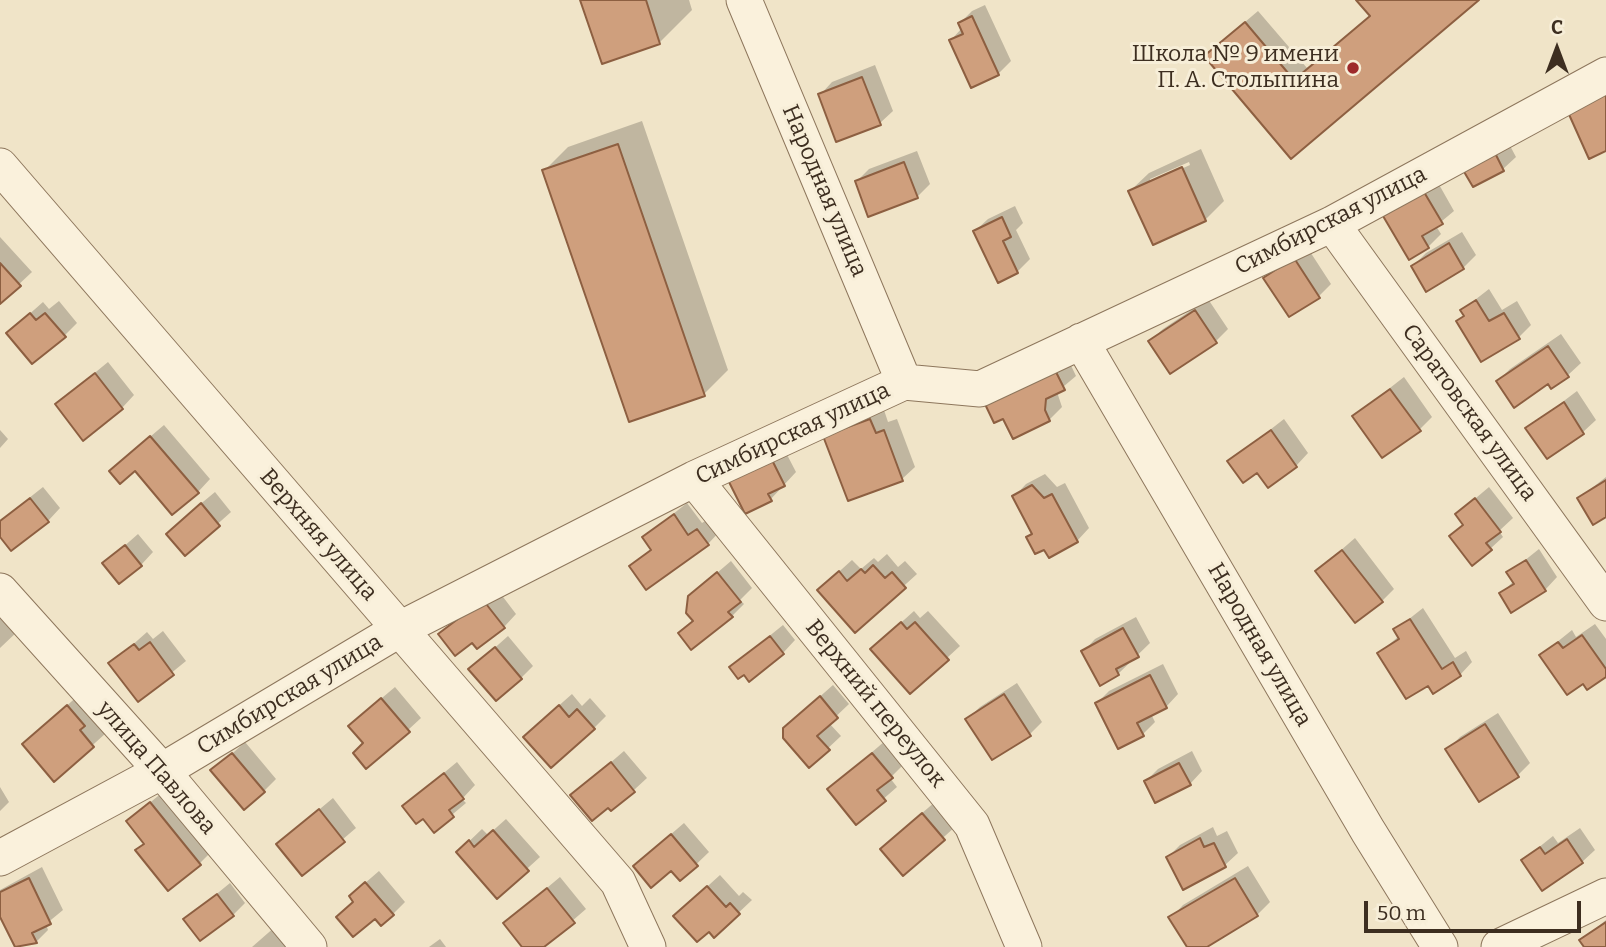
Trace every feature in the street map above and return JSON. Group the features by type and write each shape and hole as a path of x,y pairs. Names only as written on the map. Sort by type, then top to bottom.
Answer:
{"street":[{"name":"Народная улица","path":"744,0 904,382"},
{"name":"Симбирская улица","path":"0,858 162,771 400,629 694,479 904,382 980,389 1332,224 1606,75"},
{"name":"Верхняя улица","path":"0,166 618,882 648,947"},
{"name":"Саратовская улица","path":"1332,224 1606,603"},
{"name":"Народная улица","path":"1082,341 1368,831 1440,947"},
{"name":"Верхний переулок","path":"694,479 972,825 1024,947"},
{"name":"улица Павлова","path":"0,591 162,771 309,947"},
{"path":"1499,947 1606,896"}],"building":[{"path":"580,0 646,0 660,44 602,64"},
{"name":"Школа № 9 имени П. А. Столыпина","path":"1356,0 1479,0 1291,159 1204,56 1245,22 1294,80 1370,16"},
{"path":"972,16 999,75 971,88 949,40 963,34 958,23"},
{"path":"862,77 881,125 836,142 818,94"},
{"path":"1606,92 1606,151 1589,159 1567,110"},
{"path":"618,144 705,396 629,422 542,170"},
{"path":"1495,153 1504,171 1473,187 1463,170"},
{"path":"904,162 918,198 868,217 855,181"},
{"path":"1182,167 1206,221 1153,245 1128,191"},
{"path":"1424,192 1443,224 1422,236 1429,248 1409,260 1383,216"},
{"path":"1002,217 1011,237 1003,241 1018,273 998,283 973,231"},
{"path":"1449,243 1464,269 1426,292 1411,266"},
{"path":"1294,258 1320,298 1289,317 1263,278"},
{"path":"0,263 21,286 0,304"},
{"path":"1476,300 1489,321 1504,313 1520,339 1481,362 1456,321 1464,316 1460,310"},
{"path":"1195,310 1217,343 1170,374 1148,341"},
{"path":"30,313 36,320 45,313 66,337 32,364 6,333"},
{"path":"1548,346 1569,377 1551,389 1548,384 1514,408 1496,381"},
{"path":"1054,368 1065,390 1046,399 1045,410 1050,421 1013,439 1003,419 994,423 984,402"},
{"path":"95,373 123,409 83,441 55,404"},
{"path":"1390,389 1421,431 1382,458 1352,416"},
{"path":"1564,402 1584,434 1547,459 1525,428"},
{"path":"870,419 876,433 884,430 903,481 848,501 823,436"},
{"path":"1271,430 1297,467 1268,488 1257,473 1243,483 1227,461"},
{"path":"150,436 199,493 172,515 135,471 120,484 109,471"},
{"path":"771,458 785,486 768,494 772,501 745,514 728,480"},
{"path":"1606,480 1606,517 1593,525 1577,498"},
{"path":"1032,485 1044,498 1052,494 1078,542 1049,558 1044,550 1035,554 1026,537 1032,534 1012,496"},
{"path":"30,498 49,522 11,551 0,537 0,521"},
{"path":"1475,498 1501,532 1486,543 1492,550 1472,566 1449,536 1463,525 1455,514"},
{"path":"201,503 220,526 185,556 166,534"},
{"path":"674,514 688,535 697,529 709,545 646,590 629,566 651,550 642,537"},
{"path":"125,545 142,566 119,584 102,563"},
{"path":"1342,550 1383,602 1355,623 1315,571"},
{"path":"1526,560 1546,591 1511,613 1499,593 1514,584 1506,572"},
{"path":"873,565 885,578 892,572 906,588 855,633 817,590 839,571 847,581 861,569 865,573"},
{"path":"717,572 741,602 728,612 733,617 691,650 678,633 693,621 686,613 688,596"},
{"path":"483,600 505,628 477,649 472,643 455,656 438,634"},
{"path":"1410,619 1442,669 1453,662 1461,676 1433,694 1428,686 1406,699 1377,653 1399,639 1393,629"},
{"path":"901,622 907,629 915,622 949,660 910,694 870,649"},
{"path":"1123,628 1139,657 1116,669 1119,675 1100,686 1081,651"},
{"path":"1582,635 1606,669 1606,677 1587,690 1583,684 1567,695 1539,655 1558,642 1563,648"},
{"path":"770,636 784,654 749,682 744,675 738,679 729,667"},
{"path":"150,642 174,675 138,702 108,663 134,644 139,650"},
{"path":"495,647 522,679 496,701 468,669"},
{"path":"1150,675 1167,708 1137,723 1144,736 1118,749 1095,703"},
{"path":"1004,694 1031,736 992,760 965,719"},
{"path":"820,696 838,718 817,736 830,750 809,768 783,738 783,728"},
{"path":"381,698 410,732 366,769 353,753 363,743 348,726"},
{"path":"67,705 85,726 80,730 94,747 54,782 22,744"},
{"path":"559,705 569,717 577,709 595,729 551,768 523,737"},
{"path":"1485,724 1519,777 1479,802 1445,749"},
{"path":"232,753 265,792 244,810 210,770"},
{"path":"872,753 893,778 877,790 886,801 856,825 827,789"},
{"path":"611,762 635,792 611,811 608,808 592,821 570,795"},
{"path":"1179,763 1191,785 1155,803 1144,781"},
{"path":"444,773 464,799 449,810 454,817 434,833 423,819 416,824 402,806"},
{"path":"150,802 201,865 168,891 135,850 144,844 126,821"},
{"path":"319,809 345,842 302,876 276,844"},
{"path":"922,813 945,840 903,876 880,849"},
{"path":"493,830 529,871 497,899 456,852 469,840 474,847"},
{"path":"671,834 698,866 680,881 671,871 651,888 633,866"},
{"path":"1200,838 1204,847 1214,843 1226,867 1183,890 1166,857"},
{"path":"1567,839 1583,863 1542,891 1521,860 1540,847 1545,854"},
{"path":"29,878 51,924 32,933 37,943 15,947 0,917 0,892"},
{"path":"1235,878 1258,916 1207,947 1187,947 1168,917"},
{"path":"365,882 394,915 381,926 375,919 353,937 336,917 353,902 349,896"},
{"path":"707,886 726,907 730,903 740,914 714,938 709,932 697,942 673,916"},
{"path":"547,888 575,923 544,947 522,947 503,923"},
{"path":"217,894 234,916 200,941 183,919"},
{"path":"1606,922 1606,947 1584,947 1579,940"}],"place":[{"name":"Школа № 9 имени П. А. Столыпина","path":"1353,68"}]}
